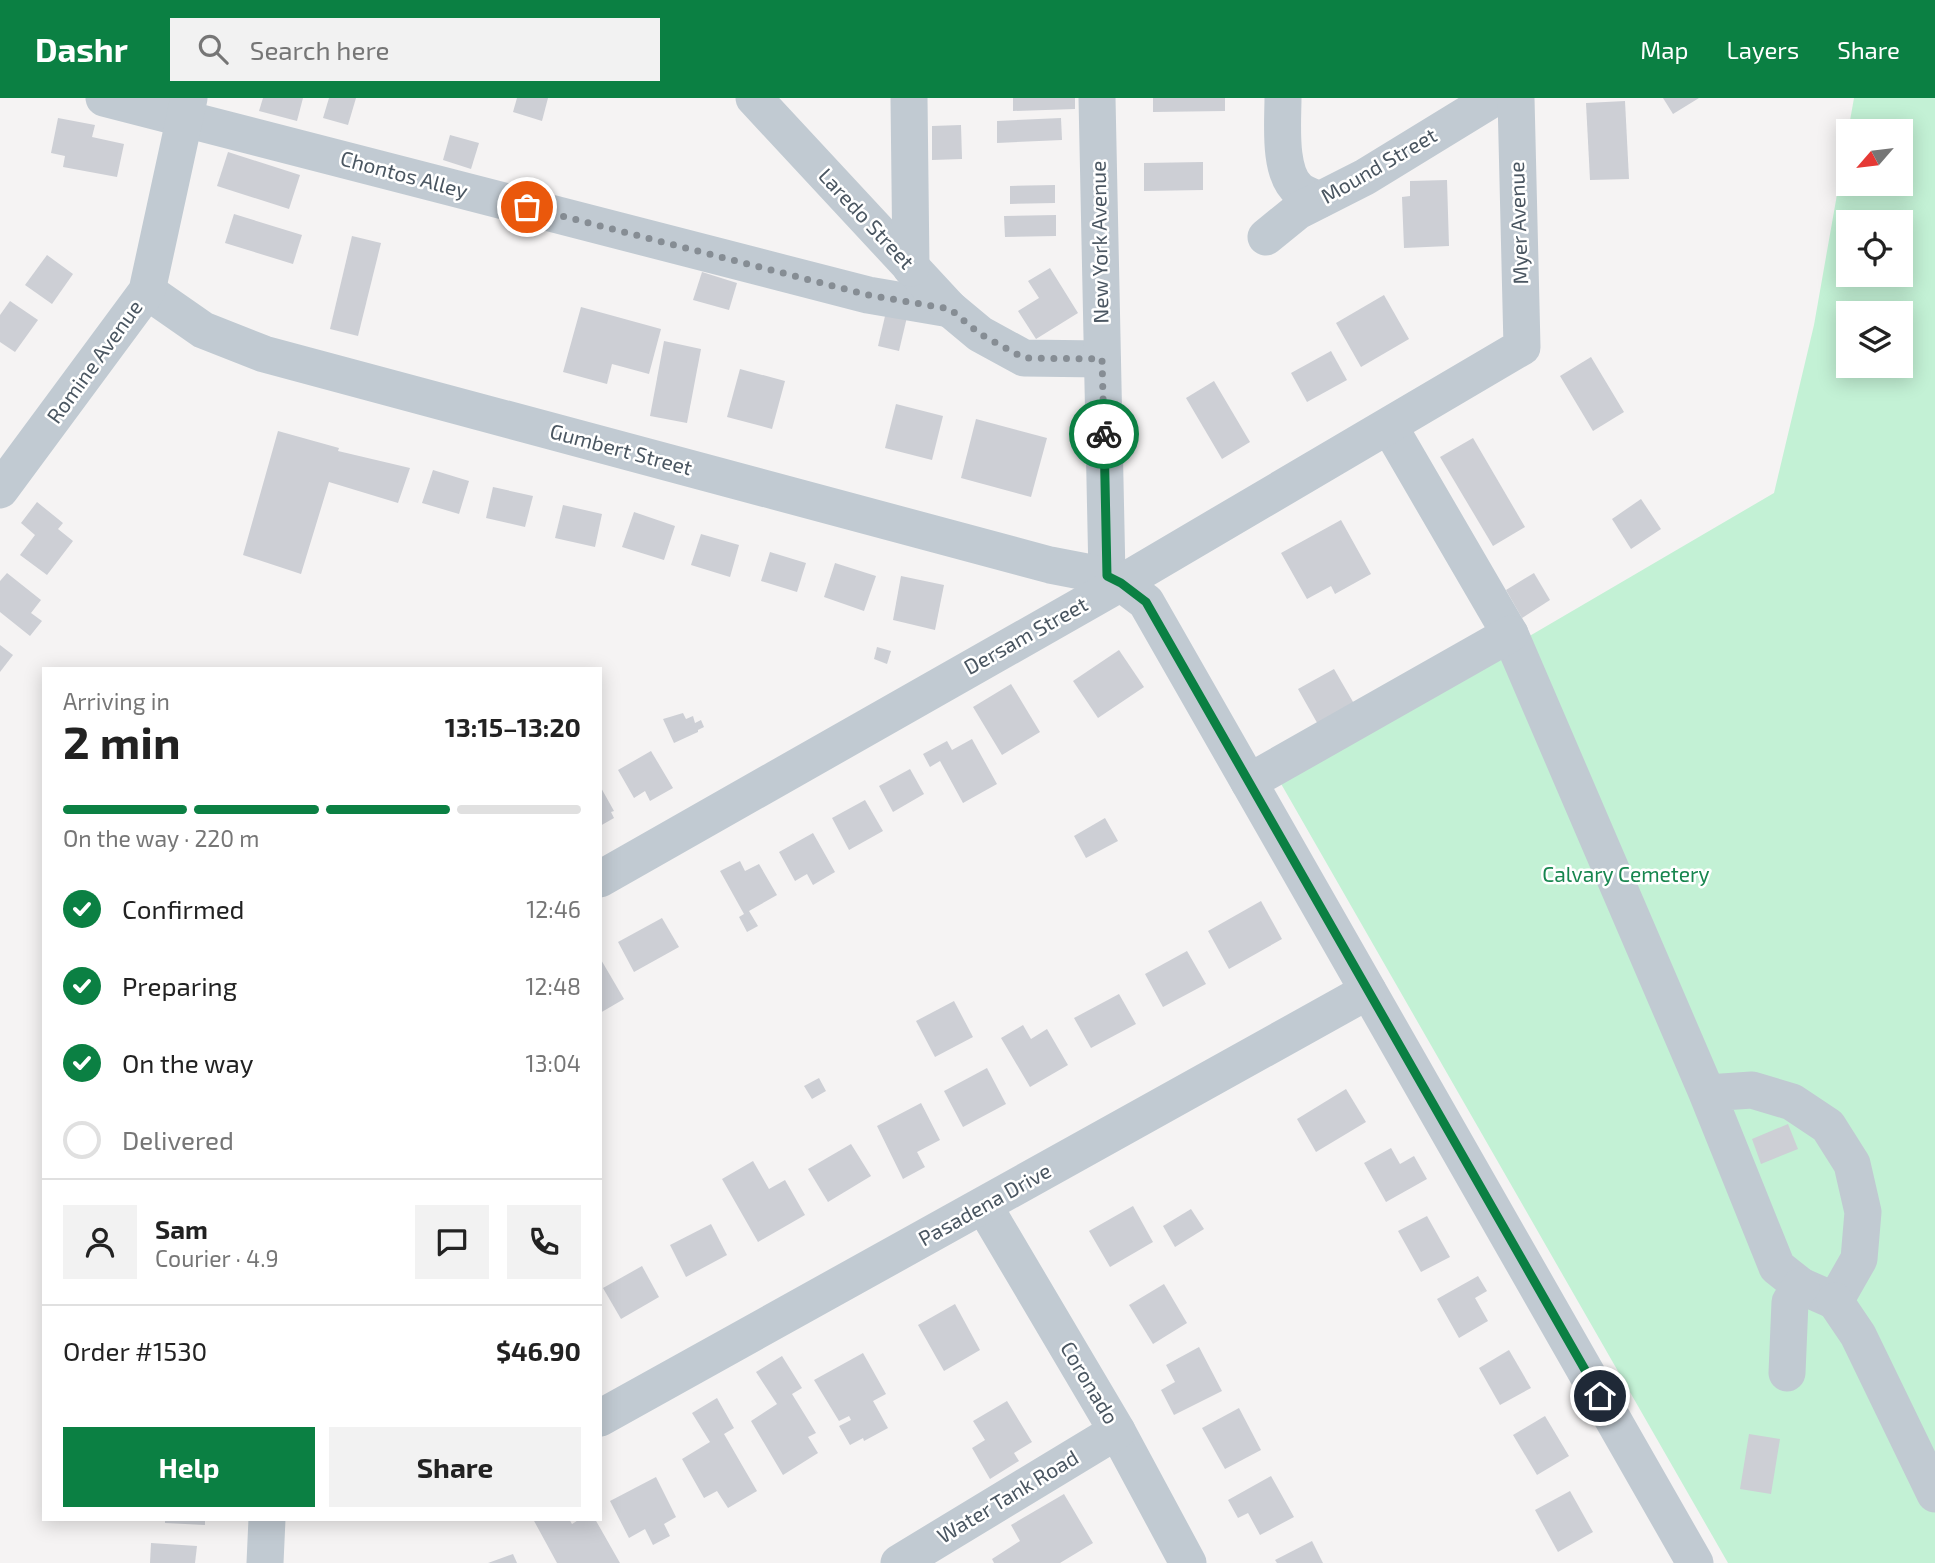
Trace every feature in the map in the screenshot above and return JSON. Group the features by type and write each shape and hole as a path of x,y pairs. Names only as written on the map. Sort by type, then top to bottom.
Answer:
{"street":[{"name":"Chontos Alley","path":"104,98 187,108 855,292 950,309"},
{"name":"Laredo Street","path":"754,98 950,309 980,334 1024,358 1102,359"},
{"path":"909,98 911,268"},
{"name":"New York Avenue","path":"1097,98 1102,359 1114,579"},
{"path":"1283,98 1284,156 1290,177 1298,190 1319,200"},
{"name":"Mound Street","path":"1266,237 1297,211 1365,177 1493,98"},
{"name":"Myer Avenue","path":"1516,98 1522,347"},
{"name":"Romine Avenue","path":"0,490 147,291 187,108"},
{"name":"Gumbert Street","path":"147,291 203,330 264,354 1037,562 1114,579"},
{"name":"Dersam Street","path":"602,878 1114,579 1389,426 1522,347"},
{"path":"1389,426 1510,634 1707,1093 1777,1267 1801,1286 1835,1301 1858,1335 1935,1494"},
{"path":"1114,579 1146,602 1695,1563"},
{"path":"1249,782 1510,634"},
{"name":"Pasadena Drive","path":"602,1417 1368,991"},
{"path":"1707,1093 1752,1090 1792,1102 1828,1126 1852,1164 1863,1212 1859,1259 1835,1301"},
{"name":"Coronado","path":"984,1206 1117,1431 1188,1563"},
{"path":"1787,1373 1790,1302 1801,1286"},
{"name":"Water Tank Road","path":"899,1563 1117,1431"},
{"path":"265,1563 267,1521"}],"green space":[{"name":"Calvary Cemetery","path":"1854,98 1935,98 1935,1563 1728,1563 1280,782 1774,493 1814,325 1837,196 1913,196 1913,119 1850,119"}],"building":[{"path":"263,98 303,98 297,121 259,111"},
{"path":"329,98 356,98 348,125 323,118"},
{"path":"517,98 548,98 542,121 513,112"},
{"path":"1013,98 1075,98 1075,109 1013,111"},
{"path":"1153,98 1225,98 1225,111 1153,112"},
{"path":"1663,98 1699,98 1673,114"},
{"path":"1625,101 1629,179 1590,180 1586,103"},
{"path":"58,118 95,125 92,137 124,144 117,177 63,167 65,156 51,153"},
{"path":"1061,118 1062,140 997,143 997,121"},
{"path":"961,125 962,159 932,160 932,126"},
{"path":"450,135 479,143 471,169 443,160"},
{"path":"228,152 300,175 289,209 217,186"},
{"path":"1203,162 1203,190 1144,191 1144,163"},
{"path":"1447,180 1449,246 1404,248 1402,197 1410,196 1410,181"},
{"path":"1055,185 1055,203 1010,204 1010,186"},
{"path":"234,214 302,235 293,264 225,243"},
{"path":"1056,215 1056,236 1005,237 1004,216"},
{"path":"352,236 381,243 358,336 330,329"},
{"path":"47,255 73,274 52,304 25,285"},
{"path":"1050,268 1078,313 1036,339 1018,311 1039,298 1028,281"},
{"path":"702,272 737,283 729,310 693,300"},
{"path":"1384,295 1409,339 1361,367 1336,323"},
{"path":"10,301 38,320 15,352 0,342 0,315"},
{"path":"581,307 661,329 649,374 612,364 607,384 563,372"},
{"path":"886,312 907,317 899,351 878,346"},
{"path":"664,341 701,349 687,423 650,416"},
{"path":"1331,351 1347,380 1307,402 1291,373"},
{"path":"1591,357 1624,412 1593,431 1560,376"},
{"path":"740,369 785,381 772,429 727,417"},
{"path":"1214,381 1250,442 1222,459 1186,398"},
{"path":"896,404 943,416 932,460 885,448"},
{"path":"976,419 1047,438 1031,497 961,478"},
{"path":"278,431 339,448 338,451 410,468 398,503 329,482 301,574 243,555"},
{"path":"1473,438 1525,527 1493,546 1440,457"},
{"path":"433,470 469,481 459,514 422,503"},
{"path":"493,487 533,496 525,527 486,518"},
{"path":"1641,499 1661,529 1631,549 1612,519"},
{"path":"37,502 63,523 58,529 73,541 47,575 20,555 35,535 21,523"},
{"path":"563,505 602,514 595,547 555,538"},
{"path":"634,512 675,526 664,560 622,547"},
{"path":"1341,520 1371,574 1335,594 1331,586 1307,599 1281,553"},
{"path":"701,534 739,545 730,577 691,565"},
{"path":"770,552 806,563 797,592 761,581"},
{"path":"835,563 876,576 864,611 824,597"},
{"path":"7,573 41,600 31,613 42,621 30,636 0,612 0,581"},
{"path":"1534,573 1550,600 1522,618 1506,590"},
{"path":"901,576 944,585 935,630 893,620"},
{"path":"0,645 13,655 0,672"},
{"path":"877,647 891,651 887,664 874,659"},
{"path":"1119,650 1144,687 1098,718 1073,681"},
{"path":"1334,669 1356,707 1320,728 1298,689"},
{"path":"1011,684 1040,732 1002,755 973,707"},
{"path":"683,713 686,719 693,716 695,723 701,720 704,727 674,743 663,719"},
{"path":"972,739 997,784 963,803 940,761 930,767 923,754 947,741 952,750"},
{"path":"651,751 673,788 650,801 645,791 634,798 618,770"},
{"path":"910,769 924,794 893,812 879,786"},
{"path":"602,790 614,811 611,812 614,818 602,825"},
{"path":"865,800 883,831 849,850 832,818"},
{"path":"1105,818 1118,841 1086,858 1074,836"},
{"path":"813,833 835,872 813,885 807,874 795,881 779,852"},
{"path":"740,861 745,871 759,864 777,895 749,911 758,926 747,932 739,917 744,914 720,871"},
{"path":"1261,901 1282,939 1229,969 1208,931"},
{"path":"662,918 679,947 634,972 618,942"},
{"path":"1187,951 1206,984 1163,1007 1145,974"},
{"path":"602,961 624,999 602,1012"},
{"path":"1119,994 1136,1024 1091,1048 1074,1018"},
{"path":"954,1001 973,1037 935,1057 916,1021"},
{"path":"1023,1025 1031,1039 1047,1029 1068,1065 1030,1087 1001,1038"},
{"path":"987,1068 1006,1104 963,1127 944,1091"},
{"path":"819,1078 826,1091 812,1099 804,1086"},
{"path":"1346,1089 1366,1122 1316,1152 1297,1119"},
{"path":"921,1103 940,1140 917,1152 925,1167 903,1179 877,1126"},
{"path":"1788,1124 1798,1149 1761,1164 1752,1139"},
{"path":"851,1144 871,1176 828,1202 808,1169"},
{"path":"1391,1148 1400,1164 1414,1156 1427,1179 1386,1202 1364,1163"},
{"path":"753,1161 769,1189 785,1180 805,1215 758,1242 722,1179"},
{"path":"1133,1206 1153,1242 1110,1267 1089,1231"},
{"path":"1191,1209 1204,1229 1175,1247 1163,1226"},
{"path":"1427,1216 1450,1257 1421,1272 1398,1231"},
{"path":"711,1224 727,1255 686,1277 670,1245"},
{"path":"642,1266 659,1297 621,1319 603,1288"},
{"path":"1478,1276 1487,1291 1475,1298 1488,1321 1459,1338 1437,1299"},
{"path":"1164,1284 1187,1323 1153,1344 1129,1305"},
{"path":"955,1304 980,1350 944,1371 918,1325"},
{"path":"1199,1347 1222,1391 1174,1415 1161,1390 1175,1382 1166,1365"},
{"path":"1509,1350 1531,1388 1500,1405 1479,1368"},
{"path":"863,1353 886,1394 873,1401 888,1428 850,1445 839,1426 851,1420 849,1416 839,1421 814,1380"},
{"path":"782,1356 802,1388 792,1394 816,1433 808,1437 818,1453 783,1475 751,1421 777,1404 756,1372"},
{"path":"717,1398 734,1428 724,1434 757,1491 728,1508 717,1491 704,1498 682,1459 710,1442 692,1413"},
{"path":"1007,1401 1032,1442 1014,1453 1019,1461 990,1479 972,1448 985,1440 973,1421"},
{"path":"1239,1408 1261,1450 1225,1469 1202,1428"},
{"path":"1545,1416 1569,1456 1537,1475 1513,1435"},
{"path":"1749,1434 1780,1439 1771,1494 1740,1489"},
{"path":"1271,1476 1294,1517 1260,1535 1248,1513 1238,1518 1228,1500"},
{"path":"656,1477 676,1517 664,1524 670,1536 653,1545 645,1529 629,1538 610,1501"},
{"path":"1570,1491 1593,1532 1558,1552 1535,1510"},
{"path":"1064,1494 1093,1543 1060,1563 994,1563 992,1559 1020,1541 1011,1525"},
{"path":"205,1521 205,1525 165,1523"},
{"path":"534,1521 570,1521 572,1524 577,1521 596,1521 620,1563 557,1563"},
{"path":"1312,1541 1323,1563 1277,1563 1275,1560"},
{"path":"151,1543 197,1546 195,1563 150,1563"},
{"path":"513,1554 517,1563 488,1563"}],"way so far":[{"path":"527,207 868,295 950,309 980,334 1024,358 1102,359 1104,434"}],"route":[{"path":"1104,434 1107,576 1146,602 1600,1396"}]}
